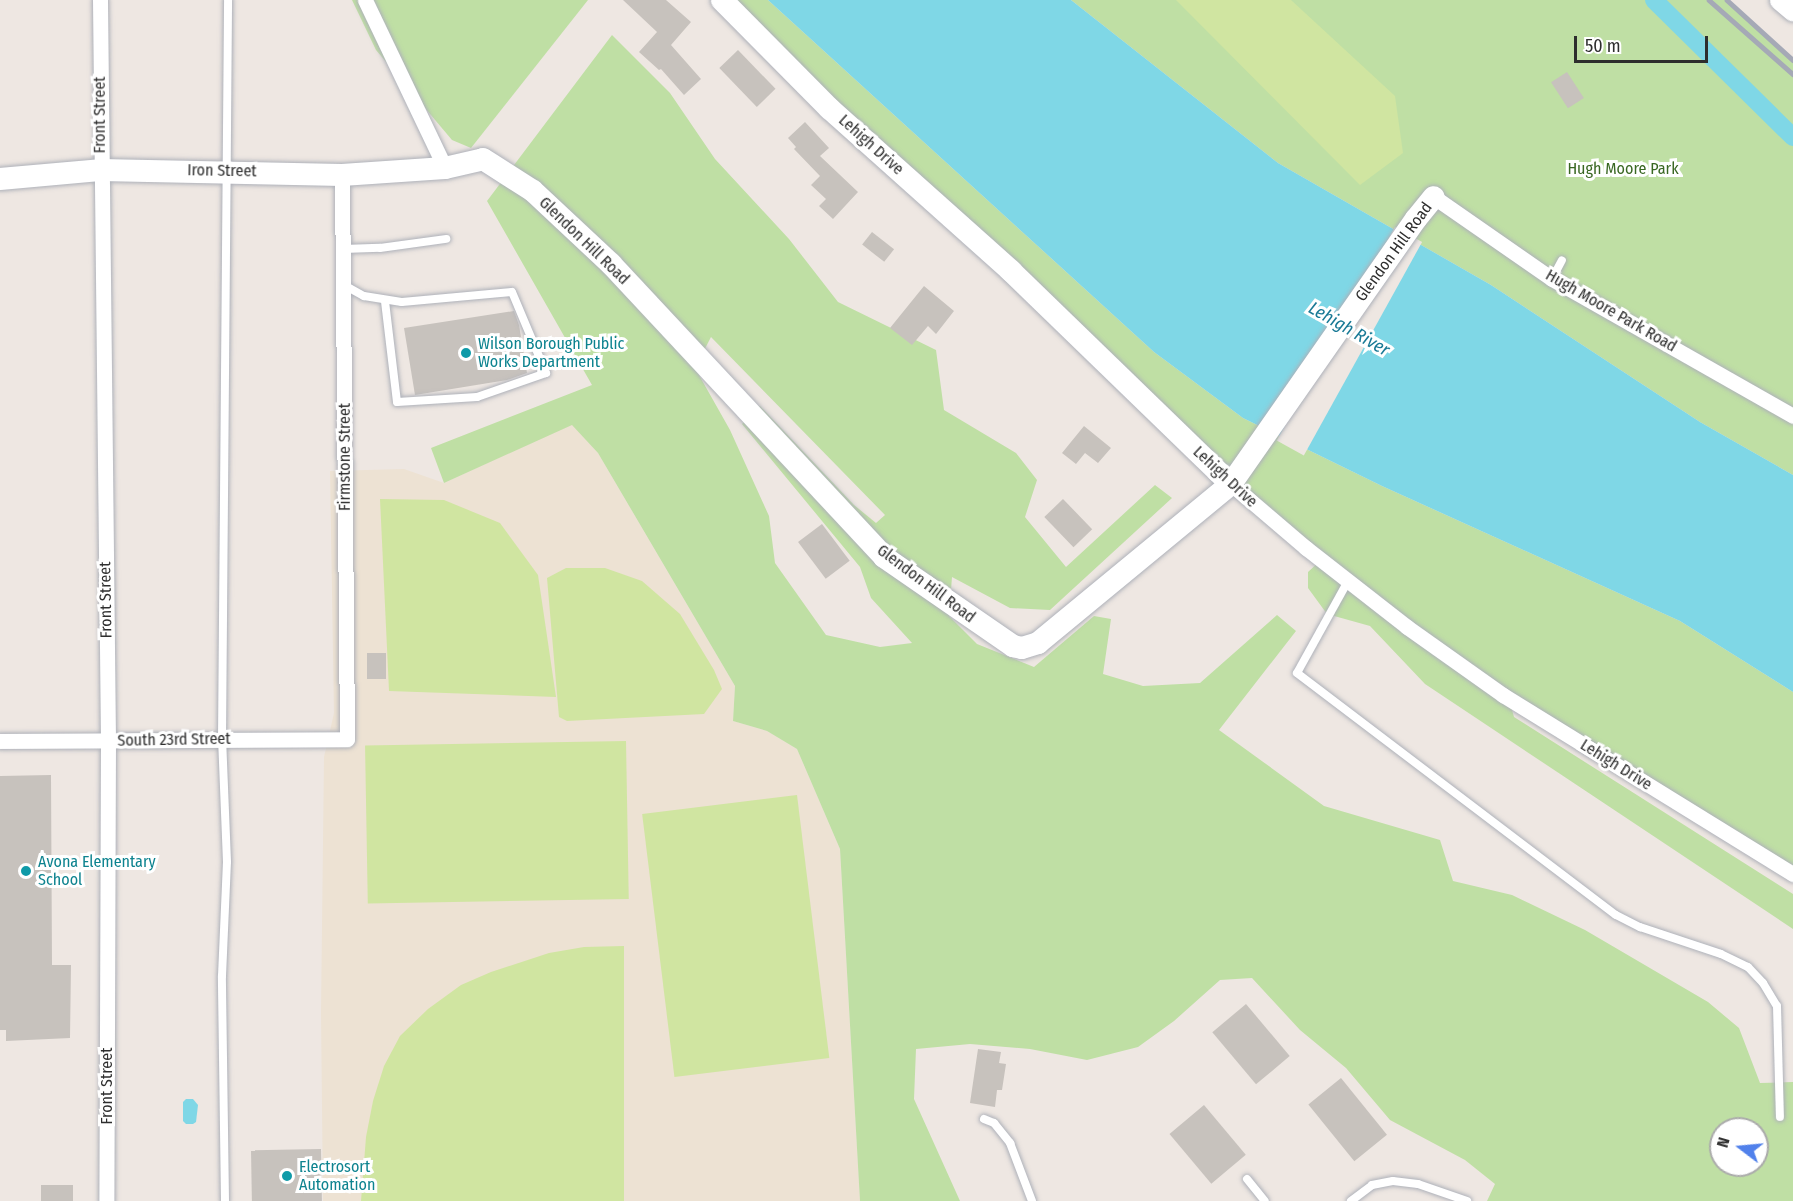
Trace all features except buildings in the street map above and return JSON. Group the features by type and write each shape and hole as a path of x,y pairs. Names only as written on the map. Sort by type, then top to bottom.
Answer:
{"street":[{"name":"Front Street","path":"100,0 100,170 108,741 106,1201"},
{"path":"365,0 445,168"},
{"name":"Lehigh Drive","path":"722,0 831,108 1011,272 1230,484 1348,581 1503,695 1793,874"},
{"path":"1781,0 1793,10"},
{"name":"Glendon Hill Road","path":"445,168 483,159 533,191 611,264 884,557 1013,646 1022,648 1038,643 1230,484 1416,219 1434,197"},
{"name":"Iron Street","path":"0,179 100,170 342,175 445,168"},
{"name":"Firmstone Street","path":"342,175 347,739"},
{"name":"Hugh Moore Park Road","path":"1434,197 1552,279 1793,417"},
{"name":"South 23rd Street","path":"0,741 347,739"}],"lane":[{"path":"225,1201 222,976 227,862 222,740 228,0"},
{"path":"343,249 380,248 446,238"},
{"path":"1552,279 1562,260"},
{"path":"343,284 354,292 385,301 402,302 512,292 546,373 477,397 397,402 385,301"},
{"path":"1348,581 1297,674 1616,915 1640,927 1721,954 1748,967 1763,983 1777,1006 1780,1117"},
{"path":"984,1119 994,1123 1010,1143 1032,1201"},
{"path":"1247,1179 1265,1201"},
{"path":"1351,1201 1372,1185 1393,1181 1418,1184 1467,1201"}],"shaded area":[{"path":"572,424 598,453 735,686 733,721 767,731 797,749 840,849 860,1201 323,1201 321,1012 324,757 334,713 330,471 404,469 444,483"}],"green space":[{"path":"352,0 588,0 471,148 452,140 376,50"},
{"path":"722,0 768,0 1154,352 1243,418 1382,486 1680,621 1793,692 1793,874 1509,699 1514,717 1793,894 1793,929 1425,684 1370,626 1327,614 1308,588 1308,572 1321,560"},
{"name":"Hugh Moore Park","path":"1071,0 1727,0 1793,60 1793,475 1700,422 1491,285 1278,163"},
{"path":"1176,0 1291,0 1395,96 1403,153 1360,185"},
{"path":"612,35 670,93 715,159 789,239 838,302 936,350 944,410 1016,453 1037,480 1025,517 1066,567 1155,485 1172,498 1050,610 1010,608 952,577 949,616 977,644 1034,667 1094,616 1111,619 1103,674 1143,686 1200,683 1277,615 1296,631 1219,730 1324,806 1440,840 1453,881 1512,895 1585,930 1708,1002 1739,1028 1760,1083 1793,1082 1793,1201 1487,1201 1495,1184 1465,1160 1390,1120 1346,1068 1300,1030 1252,978 1220,980 1174,1021 1138,1047 1087,1060 1030,1049 970,1044 916,1049 914,1099 960,1201 860,1201 840,849 797,749 767,731 733,721 735,686 598,453 572,425 444,483 431,448 592,385 487,201","holes":["711,337 885,515 876,523 854,505 760,406 742,424 860,567 871,598 912,643 880,647 826,635 775,563 769,516 730,430 695,368"]},
{"path":"380,499 444,500 500,523 538,575 556,697 389,691"},
{"path":"566,568 605,568 642,581 680,614 714,670 722,689 704,714 567,721 559,717 547,578"},
{"path":"626,741 629,899 368,904 365,746"},
{"path":"797,795 829,1058 674,1077 642,814"},
{"path":"624,946 624,1201 361,1201 366,1137 373,1101 384,1066 400,1036 428,1009 461,985 491,972 549,953 584,947"}],"water":[{"name":"Lehigh River","path":"768,0 1071,0 1278,163 1491,285 1700,422 1793,475 1793,692 1680,621 1382,486 1243,418 1154,352"},
{"path":"186,1099 193,1099 198,1105 196,1122 193,1124 186,1124 183,1121 183,1102"}],"pier":[{"path":"1395,227 1422,242 1304,455 1277,440"}],"waterway":[{"path":"1654,0 1793,137"}],"railway":[{"path":"1709,0 1793,74"},
{"path":"1727,0 1793,60"}],"place":[{"name":"Wilson Borough Public Works Department","path":"466,353"},
{"name":"Avona Elementary School","path":"26,871"},
{"name":"Electrosort Automation","path":"287,1176"}]}
